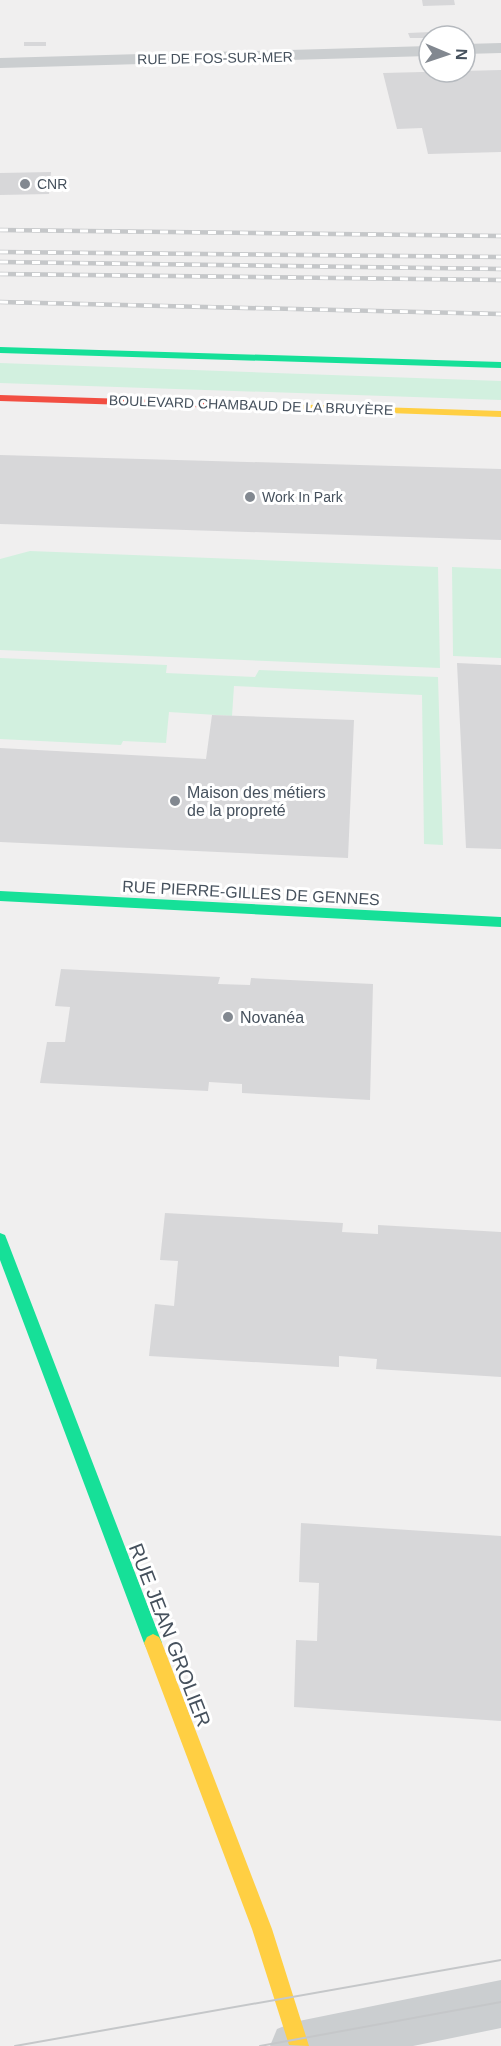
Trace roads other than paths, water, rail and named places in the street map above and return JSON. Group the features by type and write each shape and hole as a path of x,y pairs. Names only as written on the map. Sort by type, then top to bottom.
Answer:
{"main road":[{"path":"0,350 501,365"},
{"name":"BOULEVARD CHAMBAUD DE LA BRUYÈRE","path":"0,398 501,414"},
{"name":"RUE PIERRE-GILLES DE GENNES","path":"0,896 501,922"},
{"name":"RUE JEAN GROLIER","path":"0,1240 262,1929 297,2045"}],"street":[{"path":"297,2045 501,2004"}],"lane":[{"path":"477,49 501,48"},
{"name":"RUE DE FOS-SUR-MER","path":"0,63 417,51"}],"tram line":[{"path":"15,2046 501,1960"},
{"path":"260,2046 501,2002"}],"railway":[{"path":"0,230 501,236"},
{"path":"0,252 501,257"},
{"path":"0,262 501,269"},
{"path":"0,274 501,280"},
{"path":"0,302 501,314"}],"place":[{"name":"CNR","path":"25,184"},
{"name":"Work In Park","path":"250,497"},
{"name":"Maison des métiers de la propreté","path":"175,801"},
{"name":"Novanéa","path":"228,1017"}]}
